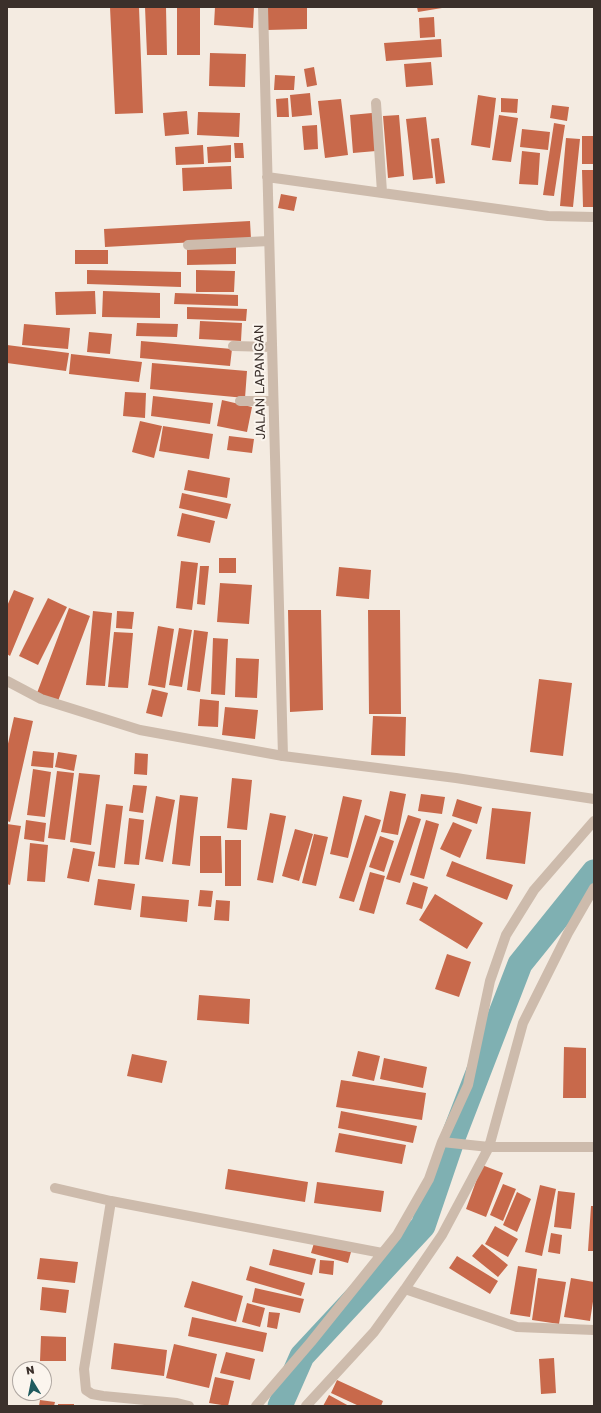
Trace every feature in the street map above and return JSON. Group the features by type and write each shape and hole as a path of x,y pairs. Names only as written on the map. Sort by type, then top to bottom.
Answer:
{"street":[{"name":"JALAN LAPANGAN","path":"263,7 282,756"},
{"path":"376,103 382,192"},
{"path":"267,177 548,216 594,217"},
{"path":"188,245 269,241"},
{"path":"233,346 272,347"},
{"path":"240,401 273,401"},
{"path":"7,681 41,699 140,730 282,756 456,778 594,799"},
{"path":"256,1406 311,1342 397,1236 429,1178 468,1085 490,981 506,935 534,890 594,821"},
{"path":"306,1406 374,1332 442,1235 489,1147 523,1023 568,933 594,888"},
{"path":"445,1142 468,1146 489,1147 594,1147"},
{"path":"55,1188 111,1201 382,1253"},
{"path":"111,1201 84,1369 86,1390 92,1394 103,1396 177,1403 189,1406"},
{"path":"405,1289 517,1328 594,1330"}],"building":[{"path":"110,7 139,7 143,113 115,114"},
{"path":"145,7 166,7 167,55 147,55"},
{"path":"177,7 200,7 200,55 177,55"},
{"path":"215,7 254,7 253,28 214,25"},
{"path":"266,7 307,7 307,29 267,30"},
{"path":"417,7 442,7 442,8 418,12"},
{"path":"434,17 435,37 420,38 419,18"},
{"path":"441,39 442,57 386,61 384,43"},
{"path":"210,53 246,54 245,87 209,86"},
{"path":"431,62 433,85 406,87 404,64"},
{"path":"314,67 317,85 307,87 304,69"},
{"path":"275,75 295,76 294,90 274,90"},
{"path":"310,93 312,115 292,117 290,95"},
{"path":"478,95 496,98 490,148 471,145"},
{"path":"288,98 289,117 277,117 276,99"},
{"path":"501,98 518,99 517,113 501,112"},
{"path":"341,99 348,155 325,158 318,101"},
{"path":"552,105 569,107 567,121 550,118"},
{"path":"187,111 189,134 165,136 163,113"},
{"path":"198,112 240,113 239,137 197,135"},
{"path":"372,113 376,151 353,153 350,115"},
{"path":"399,115 404,176 388,178 383,116"},
{"path":"499,115 518,118 511,162 492,160"},
{"path":"426,117 433,178 413,180 406,119"},
{"path":"554,123 565,125 554,196 543,195"},
{"path":"317,125 318,149 304,150 302,126"},
{"path":"522,129 550,132 548,150 520,147"},
{"path":"582,136 594,136 594,164 582,164"},
{"path":"439,138 445,183 436,184 431,139"},
{"path":"566,138 580,139 573,207 560,206"},
{"path":"234,143 243,143 244,158 235,158"},
{"path":"203,145 204,164 176,165 175,147"},
{"path":"231,145 231,162 208,163 207,147"},
{"path":"522,151 540,153 538,185 519,184"},
{"path":"231,166 232,189 183,191 182,168"},
{"path":"582,170 594,170 594,207 583,207"},
{"path":"281,194 297,197 294,211 278,208"},
{"path":"250,221 251,239 105,247 104,229"},
{"path":"187,246 236,246 236,264 187,265"},
{"path":"75,250 108,250 108,264 75,264"},
{"path":"87,270 181,272 181,287 87,284"},
{"path":"196,270 235,271 234,292 196,292"},
{"path":"95,291 96,314 56,315 55,292"},
{"path":"103,291 160,293 160,318 102,317"},
{"path":"175,293 238,295 238,306 174,304"},
{"path":"187,307 247,309 246,321 187,319"},
{"path":"200,321 242,323 241,341 199,339"},
{"path":"137,323 178,324 177,337 136,336"},
{"path":"24,324 70,328 68,349 22,345"},
{"path":"89,332 112,334 110,354 87,352"},
{"path":"141,341 232,349 230,366 140,358"},
{"path":"7,345 69,353 66,371 7,363"},
{"path":"71,354 142,362 139,382 69,374"},
{"path":"152,363 247,371 245,398 150,389"},
{"path":"125,392 146,393 145,418 123,416"},
{"path":"153,396 213,403 210,424 151,416"},
{"path":"222,400 252,407 247,432 217,426"},
{"path":"140,421 162,426 154,458 132,452"},
{"path":"163,426 213,434 209,459 159,451"},
{"path":"229,436 254,439 252,453 227,450"},
{"path":"188,470 230,478 227,498 184,490"},
{"path":"182,493 231,504 227,519 179,508"},
{"path":"182,513 215,521 210,543 177,536"},
{"path":"219,558 236,558 236,573 219,573"},
{"path":"181,561 198,563 192,610 176,608"},
{"path":"200,566 209,566 205,605 197,604"},
{"path":"339,567 371,570 369,599 336,596"},
{"path":"220,583 252,585 249,624 217,622"},
{"path":"14,590 34,598 10,656 7,654 7,606"},
{"path":"48,598 67,607 38,665 19,656"},
{"path":"69,608 90,616 58,701 37,693"},
{"path":"288,610 321,610 323,710 290,712"},
{"path":"368,610 400,610 401,714 369,714"},
{"path":"93,611 112,613 105,686 86,685"},
{"path":"117,611 134,612 132,629 116,628"},
{"path":"158,626 174,629 165,688 148,685"},
{"path":"179,628 192,630 182,687 169,685"},
{"path":"194,630 208,632 200,692 187,690"},
{"path":"114,632 133,633 128,688 108,687"},
{"path":"213,638 228,639 225,695 211,694"},
{"path":"236,658 259,659 257,698 235,697"},
{"path":"539,679 572,683 563,756 530,752"},
{"path":"152,689 168,693 162,717 146,713"},
{"path":"200,699 219,701 218,727 198,726"},
{"path":"225,707 258,710 255,739 222,735"},
{"path":"373,716 406,717 405,756 371,755"},
{"path":"14,717 33,721 10,822 7,821 7,748"},
{"path":"33,751 54,753 53,768 31,766"},
{"path":"58,752 77,755 74,771 55,767"},
{"path":"135,753 148,754 147,775 134,774"},
{"path":"33,769 51,772 45,817 27,815"},
{"path":"57,771 74,773 65,840 48,838"},
{"path":"79,773 100,775 91,845 70,842"},
{"path":"232,778 252,780 247,830 227,828"},
{"path":"133,785 147,786 143,813 129,811"},
{"path":"390,791 406,794 398,835 381,832"},
{"path":"421,794 445,797 442,814 418,811"},
{"path":"180,795 198,797 190,866 172,864"},
{"path":"156,796 175,800 163,862 145,859"},
{"path":"343,796 362,800 348,858 330,854"},
{"path":"457,799 482,807 477,824 452,816"},
{"path":"106,804 123,806 115,868 98,866"},
{"path":"492,808 531,812 525,864 486,859"},
{"path":"270,813 286,816 273,883 257,880"},
{"path":"365,815 381,820 354,902 339,898"},
{"path":"408,815 421,819 400,883 386,879"},
{"path":"129,818 144,820 139,865 124,864"},
{"path":"26,820 46,823 44,842 24,839"},
{"path":"426,820 439,824 424,879 410,875"},
{"path":"453,822 472,830 460,858 440,849"},
{"path":"7,824 21,826 10,885 7,884"},
{"path":"295,829 313,834 299,881 282,876"},
{"path":"314,834 328,837 316,886 302,883"},
{"path":"200,836 221,836 222,873 200,873"},
{"path":"380,836 394,841 384,872 369,867"},
{"path":"225,840 241,840 241,886 225,886"},
{"path":"30,843 48,845 45,882 27,881"},
{"path":"73,848 95,852 89,882 67,878"},
{"path":"452,861 513,885 507,900 446,876"},
{"path":"370,872 385,876 374,914 359,910"},
{"path":"98,879 135,884 131,910 94,905"},
{"path":"413,882 428,887 422,909 406,904"},
{"path":"200,890 213,891 211,907 198,906"},
{"path":"435,894 483,923 467,949 419,920"},
{"path":"142,896 189,900 187,922 140,917"},
{"path":"216,900 230,901 229,921 214,920"},
{"path":"447,954 471,962 459,997 435,989"},
{"path":"199,995 250,999 249,1024 197,1020"},
{"path":"564,1047 586,1048 586,1098 563,1098"},
{"path":"358,1051 380,1056 374,1081 352,1076"},
{"path":"132,1054 167,1061 162,1083 127,1076"},
{"path":"384,1058 427,1067 423,1088 380,1079"},
{"path":"341,1080 426,1093 422,1120 336,1107"},
{"path":"341,1111 417,1126 413,1143 338,1128"},
{"path":"339,1133 406,1145 402,1164 335,1152"},
{"path":"482,1165 503,1173 486,1217 466,1209"},
{"path":"228,1169 308,1182 305,1202 225,1189"},
{"path":"317,1182 384,1191 381,1212 314,1203"},
{"path":"503,1184 516,1189 503,1221 490,1215"},
{"path":"540,1185 556,1189 542,1256 525,1252"},
{"path":"558,1191 575,1193 571,1229 554,1227"},
{"path":"517,1192 531,1199 517,1232 503,1225"},
{"path":"591,1206 594,1206 594,1251 588,1251"},
{"path":"495,1226 518,1239 508,1257 485,1244"},
{"path":"551,1233 562,1235 560,1254 548,1252"},
{"path":"314,1243 351,1252 348,1263 311,1253"},
{"path":"482,1244 508,1265 498,1277 472,1256"},
{"path":"273,1249 316,1259 312,1275 269,1265"},
{"path":"457,1256 498,1281 490,1294 449,1268"},
{"path":"40,1258 78,1262 75,1283 37,1279"},
{"path":"320,1260 334,1261 333,1275 319,1273"},
{"path":"250,1266 305,1283 301,1296 246,1280"},
{"path":"518,1266 537,1269 530,1317 510,1314"},
{"path":"538,1278 566,1282 559,1324 532,1320"},
{"path":"571,1278 594,1282 594,1295 590,1321 564,1317"},
{"path":"192,1281 243,1296 236,1322 184,1307"},
{"path":"42,1287 69,1290 66,1313 40,1310"},
{"path":"255,1288 304,1299 300,1313 252,1302"},
{"path":"247,1303 265,1308 260,1327 242,1322"},
{"path":"269,1312 280,1313 277,1329 267,1327"},
{"path":"192,1317 267,1333 263,1352 188,1336"},
{"path":"41,1336 66,1337 66,1361 40,1361"},
{"path":"114,1343 167,1350 164,1376 111,1369"},
{"path":"174,1344 217,1354 209,1388 166,1378"},
{"path":"226,1352 255,1359 250,1380 220,1373"},
{"path":"554,1358 556,1393 541,1394 539,1359"},
{"path":"215,1377 234,1381 228,1406 209,1403"},
{"path":"337,1380 383,1401 381,1406 359,1406 331,1393"},
{"path":"329,1395 349,1406 323,1406"},
{"path":"40,1401 55,1402 54,1406 39,1406"},
{"path":"58,1404 74,1404 74,1406 58,1406"}],"waterway":[{"path":"280,1406 302,1356 423,1226 454,1135 520,964 594,872"}]}
